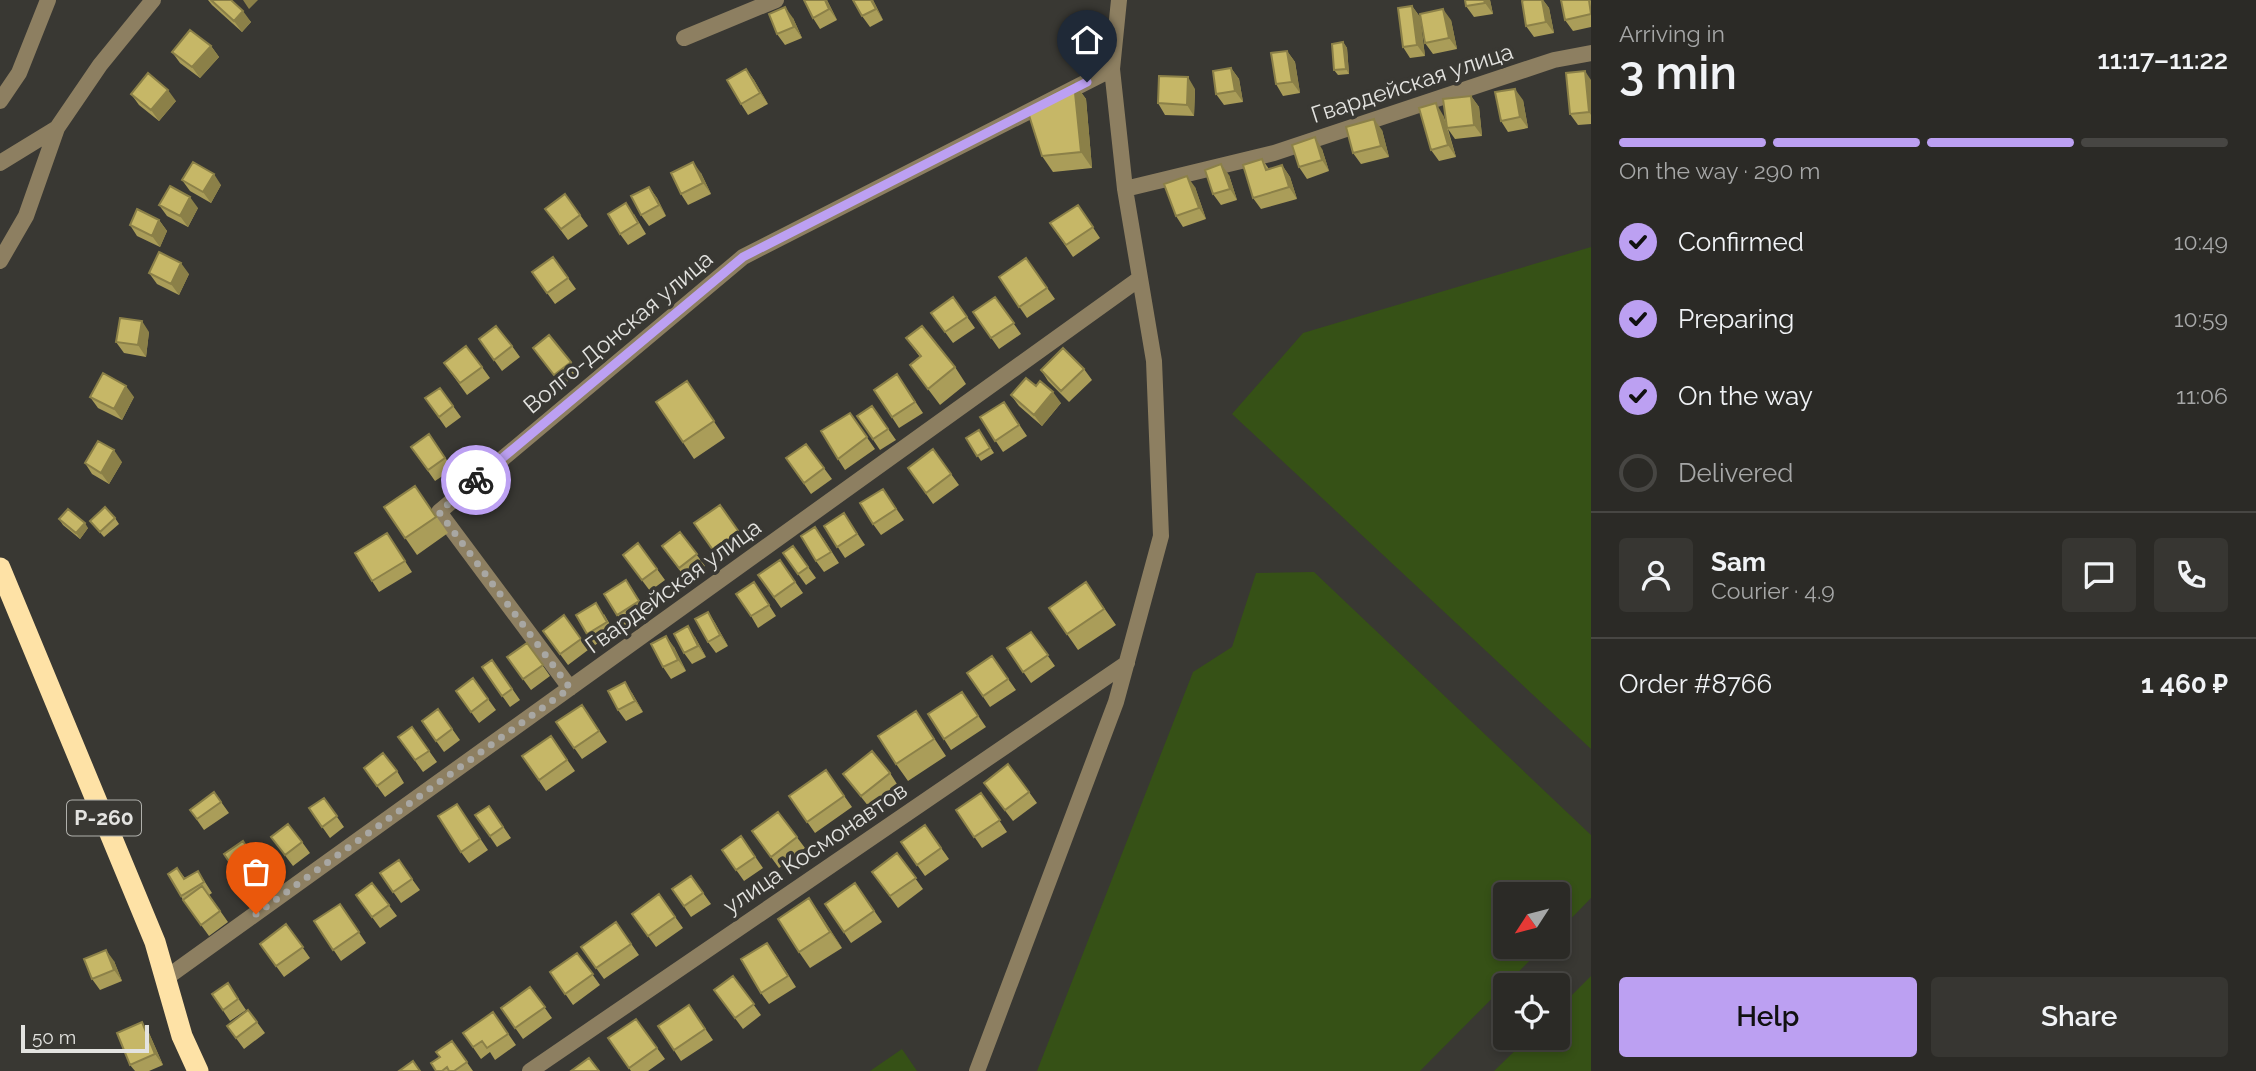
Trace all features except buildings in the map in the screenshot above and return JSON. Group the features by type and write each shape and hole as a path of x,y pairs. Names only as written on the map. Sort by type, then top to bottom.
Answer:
{"highway":[{"name":"Р-260","path":"0,568 155,942 182,1036 198,1071"}],"street":[{"path":"0,101 19,74 48,0"},
{"path":"0,261 26,216 58,128 100,65 152,0"},
{"path":"684,38 776,0"},
{"path":"976,1071 1116,702 1161,536 1154,361 1125,189 1111,69 1119,0"},
{"name":"Гвардейская улица","path":"1125,189 1274,153 1554,60 1591,53"},
{"name":"Волго-Донская улица","path":"570,688 439,512 743,257 1111,69"},
{"path":"0,163 58,128"},
{"name":"Гвардейская улица","path":"166,978 1139,279"},
{"name":"улица Космонавтов","path":"530,1071 1127,663"}],"green space":[{"path":"1591,247 1591,749 1232,414 1303,333"},
{"path":"1314,572 1591,835 1591,898 1570,920 1570,882 1493,882 1493,959 1531,959 1517,973 1493,973 1493,997 1420,1071 1037,1071 1193,672 1232,647 1256,573"},
{"path":"1591,976 1591,1071 1494,1071 1516,1050 1570,1050 1570,997"},
{"path":"902,1049 917,1071 870,1071"}],"way so far":[{"path":"256,914 570,688 439,512 476,480"}],"route":[{"path":"476,480 743,257 1087,82"}]}
